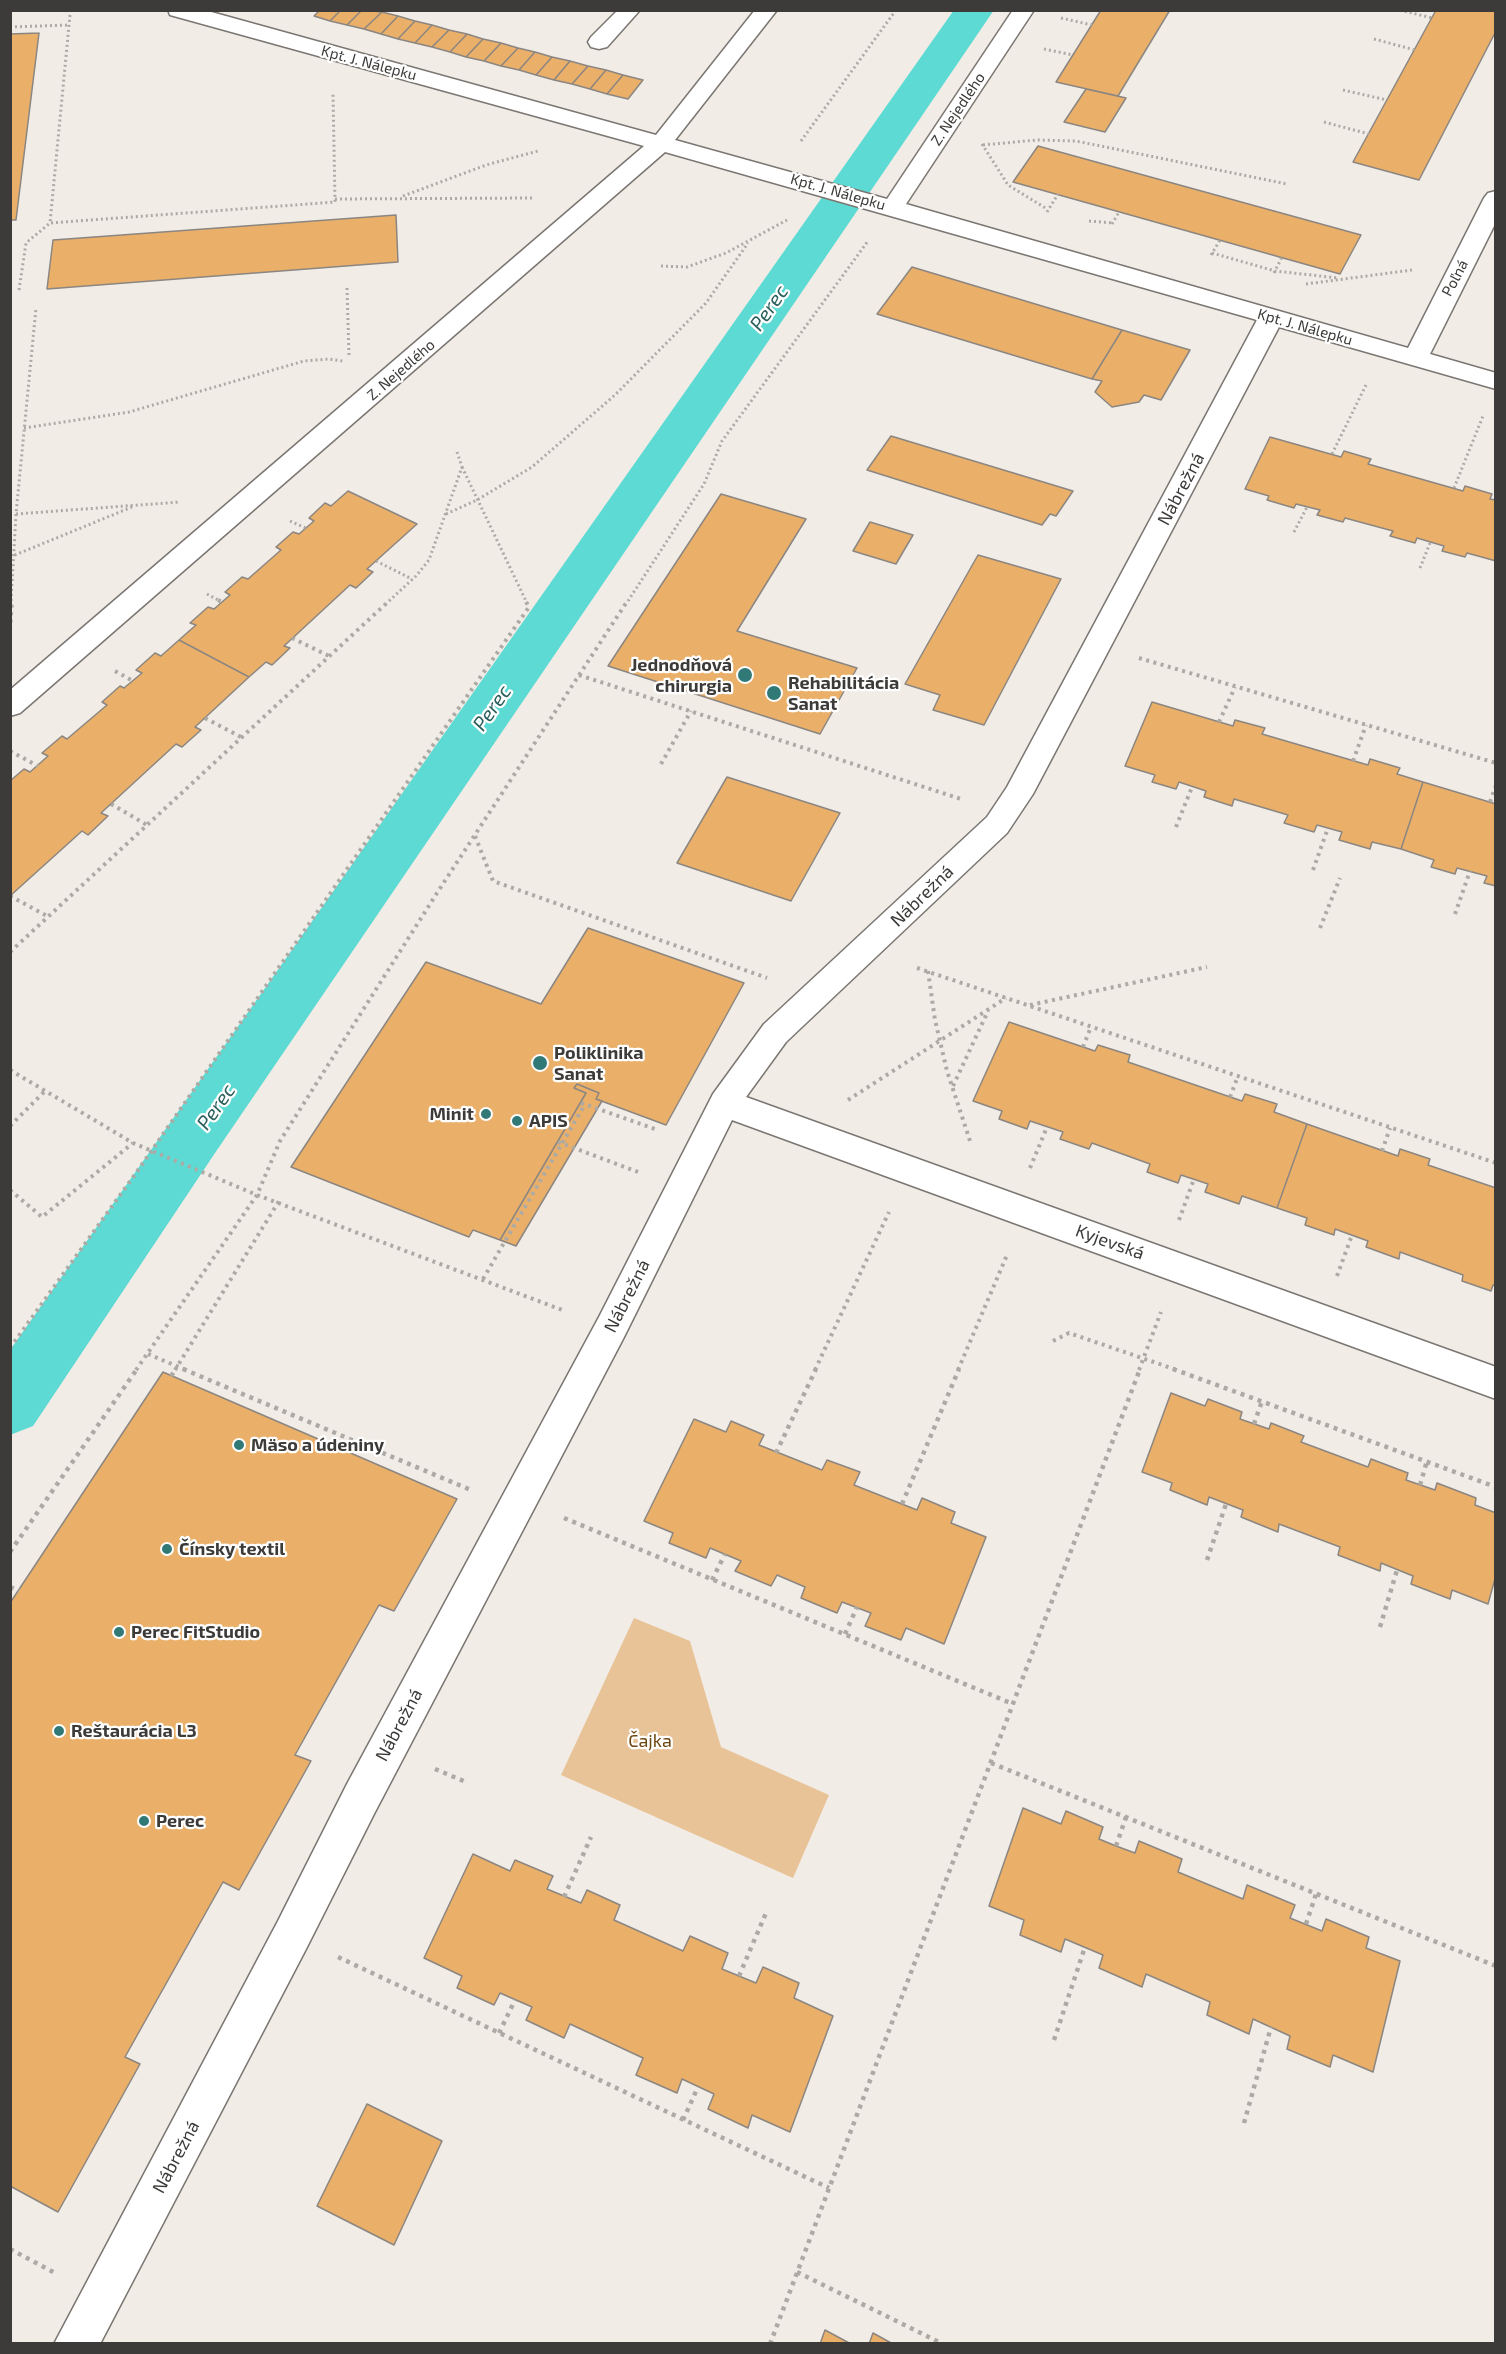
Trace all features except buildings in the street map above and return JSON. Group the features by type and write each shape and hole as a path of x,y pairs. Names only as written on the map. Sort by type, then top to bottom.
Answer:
{"street":[{"name":"Kpt. J. Nálepku","path":"178,10 823,188 1496,381"},
{"path":"599,42 630,10"},
{"name":"Z. Nejedlého","path":"10,706 662,143 767,10"},
{"name":"Z. Nejedlého","path":"883,205 1023,10"},
{"name":"Poľná","path":"1415,358 1496,198"},
{"name":"Nábrežná","path":"76,2343 292,1935 361,1798 611,1328 724,1103 775,1033 997,825 1037,762 1271,318"},
{"name":"Kyjevská","path":"724,1103 1496,1383"}],"path":[{"path":"799,143 896,10"},
{"path":"1400,10 1432,18"},
{"path":"50,223 70,15"},
{"path":"1051,16 1092,26"},
{"path":"10,27 69,25"},
{"path":"1374,39 1415,50"},
{"path":"1060,53 1073,56"},
{"path":"19,290 26,243 50,223 335,202 333,87"},
{"path":"1343,90 1387,100"},
{"path":"1324,122 1369,134"},
{"path":"975,137 983,145 1008,185 1057,213"},
{"path":"976,146 1037,140 1076,141 1287,184"},
{"path":"399,198 486,165 543,150"},
{"path":"1051,205 1058,194"},
{"path":"335,199 537,198"},
{"path":"1082,220 1113,221 1119,212"},
{"path":"661,266 687,267 747,243 782,225 792,215"},
{"path":"1220,240 1213,252 1275,271 1345,279"},
{"path":"10,1552 257,1194 280,1141 704,484 722,441 869,241"},
{"path":"446,514 477,500 532,467 623,388 706,303 747,243"},
{"path":"1277,267 1282,257"},
{"path":"1299,285 1413,270"},
{"path":"24,428 129,412 304,361 328,359 349,362 347,288"},
{"path":"10,630 12,556 36,308"},
{"path":"1332,454 1370,376"},
{"path":"1454,488 1485,410"},
{"path":"10,1348 152,1150 529,607 477,500 456,449"},
{"path":"10,952 412,579 429,560 462,467"},
{"path":"16,514 180,502 188,506"},
{"path":"12,556 135,505"},
{"path":"1294,532 1307,507"},
{"path":"1420,568 1430,543"},
{"path":"376,561 412,579"},
{"path":"292,638 329,656"},
{"path":"1132,656 1496,763"},
{"path":"579,675 985,807 997,825"},
{"path":"1219,722 1235,687"},
{"path":"661,764 691,711"},
{"path":"205,718 241,737"},
{"path":"1353,761 1365,725"},
{"path":"10,750 38,766"},
{"path":"1490,802 1496,785"},
{"path":"1176,827 1192,787"},
{"path":"111,804 147,825"},
{"path":"1313,870 1328,828"},
{"path":"475,836 493,881 773,980"},
{"path":"1455,914 1470,871"},
{"path":"1320,928 1340,878"},
{"path":"10,896 49,917"},
{"path":"1029,1005 1207,967"},
{"path":"917,968 1496,1163"},
{"path":"928,971 940,1042 972,1148"},
{"path":"843,1103 1006,998"},
{"path":"952,1087 988,1010"},
{"path":"1083,1047 1091,1027"},
{"path":"10,1070 133,1143 257,1194 611,1328"},
{"path":"1230,1097 1238,1076"},
{"path":"10,1126 45,1091"},
{"path":"483,1280 564,1143 583,1103 660,1130"},
{"path":"1029,1168 1047,1127"},
{"path":"1382,1151 1390,1128"},
{"path":"558,1142 639,1172"},
{"path":"10,1190 42,1217 133,1143"},
{"path":"1179,1220 1194,1179"},
{"path":"171,1376 279,1201"},
{"path":"776,1453 889,1211"},
{"path":"1337,1276 1352,1235"},
{"path":"902,1504 1007,1255"},
{"path":"770,2343 1161,1312"},
{"path":"1053,1341 1069,1333 1144,1358 1496,1487"},
{"path":"147,1354 467,1490 519,1499 1012,1704"},
{"path":"1254,1424 1262,1401"},
{"path":"1420,1485 1427,1461"},
{"path":"1207,1560 1226,1504"},
{"path":"712,1580 725,1554"},
{"path":"1380,1628 1396,1569"},
{"path":"10,1587 19,1591"},
{"path":"845,1635 856,1607"},
{"path":"991,1763 1496,1966"},
{"path":"1116,1846 1126,1817"},
{"path":"564,1897 591,1837"},
{"path":"1306,1924 1316,1894"},
{"path":"740,1976 766,1913"},
{"path":"292,1935 829,2188"},
{"path":"1054,2040 1084,1947"},
{"path":"499,2033 515,2000"},
{"path":"1244,2123 1271,2027"},
{"path":"683,2120 698,2086"},
{"path":"797,2272 943,2343"}],"green space":[{"name":"Čajka","path":"634,1618 690,1641 721,1747 829,1795 793,1878 561,1775"}],"waterway":[{"name":"Perec","path":"10,1405 194,1135 974,10"}],"place":[{"name":"Jednodňová chirurgia","path":"745,675"},
{"name":"Rehabilitácia Sanat","path":"774,693"},
{"name":"Poliklinika Sanat","path":"540,1063"},
{"name":"Minit","path":"486,1114"},
{"name":"APIS","path":"517,1121"},
{"name":"Mäso a údeniny","path":"239,1445"},
{"name":"Čínsky textil","path":"167,1549"},
{"name":"Perec FitStudio","path":"119,1632"},
{"name":"Reštaurácia L3","path":"59,1731"},
{"name":"Perec","path":"144,1821"}]}
